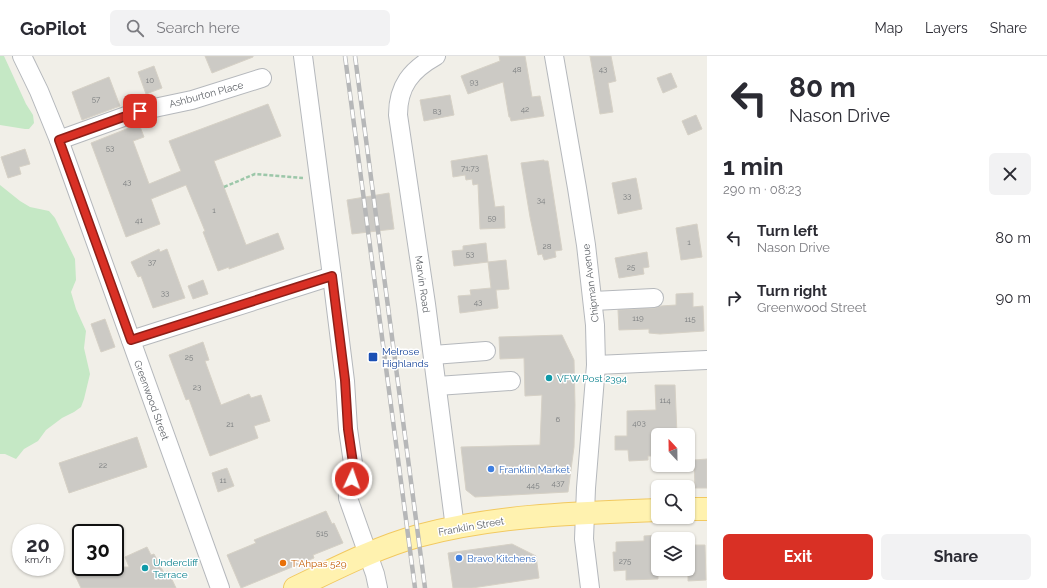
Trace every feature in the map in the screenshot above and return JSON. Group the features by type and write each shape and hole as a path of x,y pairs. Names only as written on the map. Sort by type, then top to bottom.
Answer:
{"main road":[{"path":"695,509 707,509"},
{"name":"Franklin Street","path":"295,588 368,554 418,536 455,528 520,518 651,510"}],"street":[{"name":"Greenwood Street","path":"22,56 39,91 59,140 220,588"},
{"path":"303,56 345,380 348,429 354,470 348,491 348,498 376,576 378,588"},
{"name":"Marvin Road","path":"436,56 418,68 410,77 402,92 398,109 433,355 455,528"},
{"name":"Chipman Avenue","path":"554,56 578,188 595,325 596,365 586,488 584,545 590,588"},
{"name":"Ashburton Place","path":"59,140 140,111 192,100 262,78"},
{"path":"131,340 332,276"},
{"path":"592,301 654,298"},
{"path":"433,355 486,351"},
{"path":"596,365 707,360"},
{"path":"437,386 511,380"}],"path":[{"path":"224,187 255,174 320,180"}],"green space":[{"path":"0,56 4,56 26,104 33,115 34,123 29,129 0,125"},
{"path":"0,185 30,207 49,211 55,218 75,259 76,280 71,292 76,309 86,331 84,348 90,374 81,407 62,418 46,430 38,441 24,449 16,459 5,454 0,454"}],"building":[{"path":"205,56 253,56 253,57 212,73"},
{"path":"499,56 525,56 532,97 540,96 544,116 511,121 503,82 468,94 461,76 500,61"},
{"path":"590,56 611,56 616,81 608,83 613,112 600,114"},
{"path":"154,66 162,88 146,94 138,72"},
{"path":"671,73 677,87 663,93 657,78"},
{"path":"109,77 120,106 82,120 72,92"},
{"path":"450,95 454,115 424,121 420,100"},
{"path":"268,104 281,136 214,161 246,245 278,233 284,249 229,269 229,267 218,271 203,232 205,231 186,185 151,199 160,224 126,237 91,143 139,124 144,137 133,141 149,184 181,171 169,141"},
{"path":"696,115 702,129 688,135 682,121"},
{"path":"25,149 30,164 19,167 21,174 8,178 1,157"},
{"path":"487,155 495,207 504,206 505,228 480,229 478,184 473,185 472,179 466,180 465,175 453,177 451,161"},
{"path":"544,160 548,161 562,250 555,251 556,257 544,260 542,254 538,255 521,163"},
{"path":"636,178 642,209 618,214 612,183"},
{"path":"389,193 394,229 352,234 347,200"},
{"path":"697,224 702,257 681,260 676,228"},
{"path":"486,243 488,262 454,266 452,251 463,250 463,246"},
{"path":"159,249 160,252 167,249 185,298 153,308 141,276 138,277 131,262"},
{"path":"647,252 649,267 643,268 644,274 619,278 615,258"},
{"path":"506,260 509,289 496,290 498,308 460,313 458,296 471,295 470,290 491,288 488,262"},
{"path":"203,280 208,294 193,299 188,286"},
{"path":"693,293 693,307 703,306 704,331 660,334 649,333 649,329 619,330 618,310 676,305 676,294"},
{"path":"105,319 115,347 101,352 91,324"},
{"path":"562,335 574,360 574,447 568,492 475,497 466,490 461,447 540,445 542,395 525,396 524,358 500,359 499,337"},
{"path":"203,342 209,360 205,361 221,405 249,394 251,398 261,395 270,421 254,426 258,438 210,456 189,399 186,400 169,355"},
{"path":"655,385 675,385 677,428 651,428 651,456 648,456 648,460 629,461 628,450 615,450 615,436 627,436 627,411 656,410"},
{"path":"137,437 147,467 69,493 59,463"},
{"path":"707,459 707,488 695,488 695,460"},
{"path":"227,468 234,486 218,492 212,473"},
{"path":"326,511 332,524 334,523 343,543 313,555 314,558 241,588 227,555 256,543 254,540"},
{"path":"644,536 651,536 651,576 658,576 658,579 626,580 626,570 614,571 613,552 616,552 616,542 644,541"},
{"path":"512,544 536,556 539,578 472,588 453,588 448,553"},
{"path":"695,545 705,545 706,580 688,581 688,576 695,576"},
{"path":"147,547 151,555 154,554 164,573 168,571 176,588 81,588 75,576 124,576 124,567 129,567 125,557"}],"railway":[{"path":"345,56 415,588"},
{"path":"355,56 425,588"}],"place":[{"name":"Melrose Highlands","path":"373,357"},
{"name":"VFW Post 2394","path":"549,378"},
{"name":"Franklin Market","path":"491,469"},
{"name":"Bravo Kitchens","path":"459,558"},
{"name":"T'Ahpas 529","path":"283,563"},
{"name":"Undercliff Terrace","path":"145,568"}],"route":[{"path":"140,111 59,140 131,340 332,276 346,388 347,421 354,470 352,479"}]}
